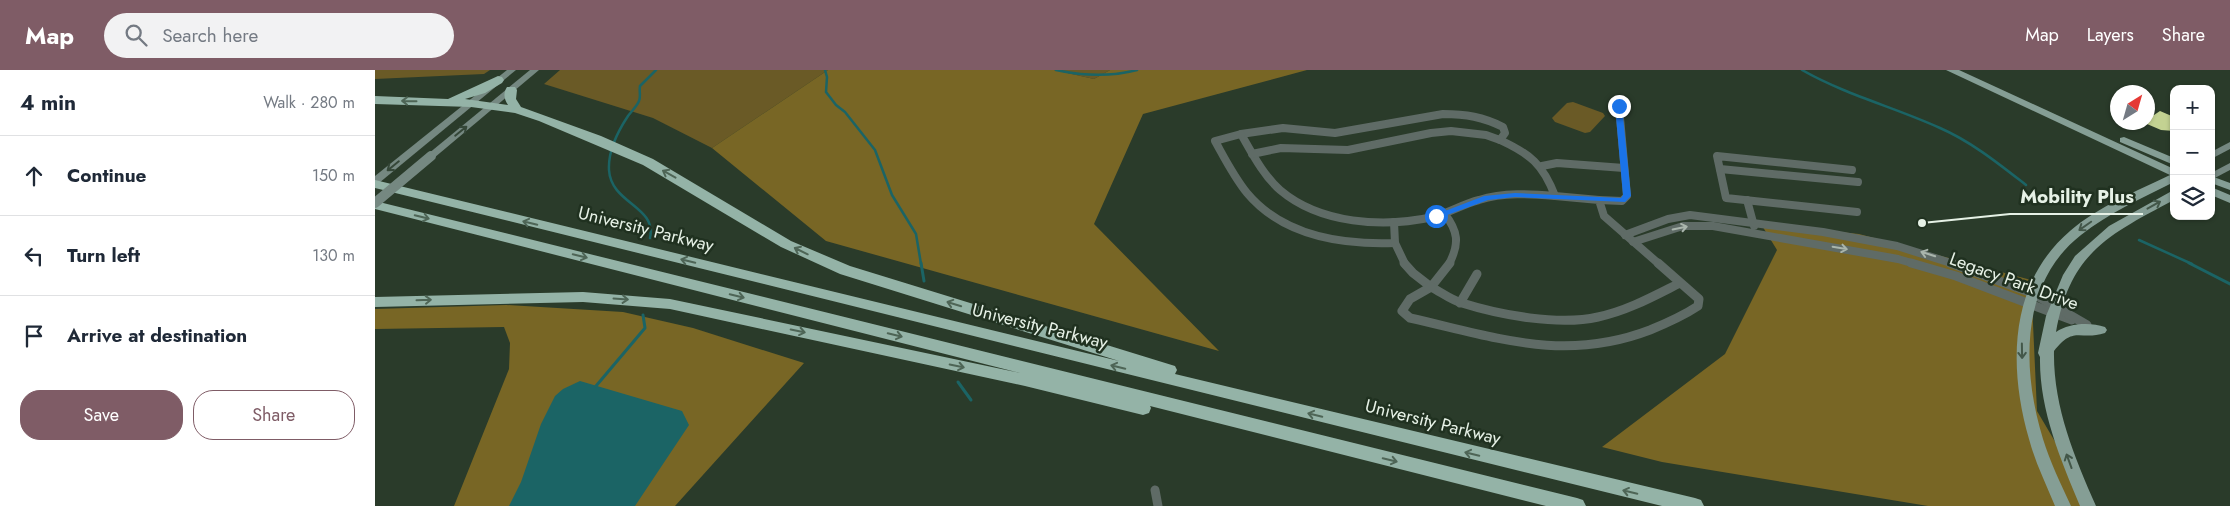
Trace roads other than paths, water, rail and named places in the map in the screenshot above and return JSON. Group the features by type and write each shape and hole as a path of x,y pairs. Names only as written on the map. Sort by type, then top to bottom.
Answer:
{"highway":[{"path":"444,101 473,92 499,80"},
{"path":"511,90 510,100 517,110"},
{"path":"375,100 444,101 471,104 517,110 550,120 633,155 711,198 787,244 845,270 1203,380 1267,403"},
{"name":"University Parkway","path":"375,182 1267,403 1695,506"},
{"path":"375,204 1577,506"},
{"path":"375,302 583,297 698,308 1016,378 1287,442 1343,448"}],"main road":[{"path":"375,182 512,70"},
{"path":"375,204 535,70"},
{"path":"1951,70 2170,171"},
{"path":"1967,70 2170,160"},
{"path":"2215,154 2230,145"},
{"path":"2215,175 2230,166"},
{"path":"2063,506 2036,440 2023,385 2022,335 2031,298 2049,260 2073,234 2101,215 2170,180"},
{"path":"2215,180 2230,187"},
{"path":"2215,192 2230,199"},
{"path":"2088,506 2069,462 2050,395 2045,352 2053,309 2071,271 2081,255 2106,234 2170,197"},
{"path":"2045,352 2058,335 2066,331 2100,330"}],"street":[{"path":"1241,134 1270,180 1281,192 1301,204 1348,220 1377,223 1409,221 1444,213 1487,198 1515,195 1622,201 1627,196 1619,106"},
{"path":"1395,243 1337,241 1311,234 1287,223 1249,196 1215,141 1267,128 1334,133 1372,128 1437,115 1465,116 1495,122 1503,127 1505,134 1500,140"},
{"path":"1372,128 1383,143"},
{"path":"1252,154 1281,148 1348,150 1451,131 1486,135 1517,148 1542,166 1555,196"},
{"path":"1853,170 1717,156 1727,198 1857,212"},
{"path":"1542,166 1557,163 1625,168"},
{"path":"1720,169 1857,182"},
{"path":"1444,213 1455,229 1457,239 1449,265 1431,287 1410,299 1402,311 1410,318 1521,342 1568,347 1602,344 1634,336 1687,314 1698,306 1699,299 1604,216 1599,200"},
{"path":"1747,200 1757,233"},
{"name":"Legacy Park Drive","path":"1625,235 1668,219 1691,215 1823,232 1897,246 1944,259 2053,309"},
{"path":"1394,222 1395,243 1400,260 1415,276 1461,303 1531,318 1560,321 1598,317 1632,306 1680,283"},
{"name":"Legacy Park Drive","path":"1633,242 1683,226 1713,226 1898,259 2031,298"},
{"path":"1461,303 1477,274"},
{"path":"1155,490 1158,506"}],"water":[{"path":"580,381 682,411 689,425 635,506 509,506 521,482 541,424 555,396 563,389"}],"waterway":[{"path":"650,238 650,227 647,219 641,211 617,190 612,181 609,163 617,135 639,101 640,86 656,70"},
{"path":"825,70 827,77 826,92 836,105 845,112 875,150 892,195 916,234 921,264"},
{"path":"1056,70 1076,74 1097,75 1137,70"},
{"path":"1802,70 1836,87 1952,134 1985,154 2026,185"},
{"path":"2139,240 2192,264"},
{"path":"921,263 924,281"},
{"path":"2189,263 2230,284"},
{"path":"596,386 645,328 643,315"},
{"path":"958,382 971,400"}],"place":[{"name":"Mobility Plus","path":"1922,223"}]}
